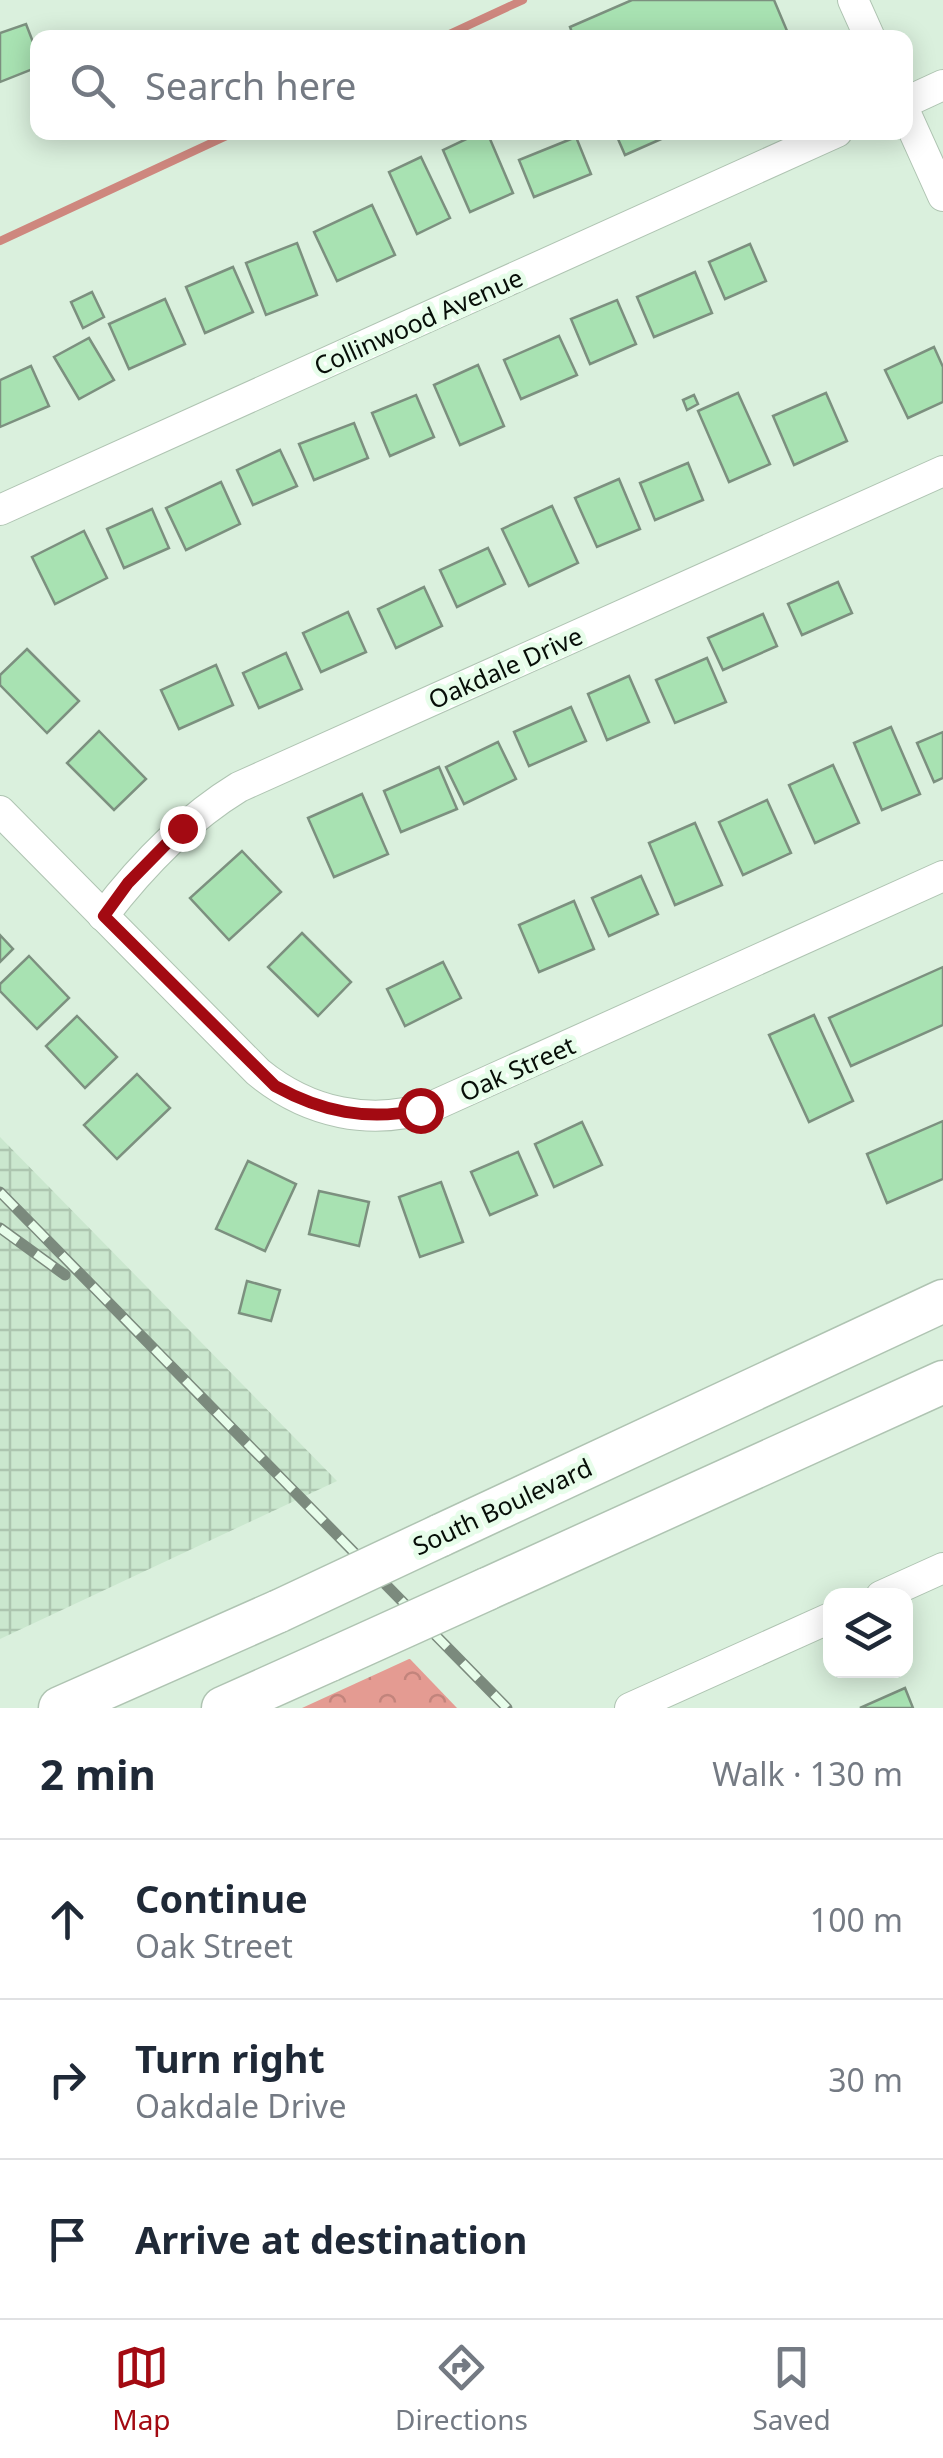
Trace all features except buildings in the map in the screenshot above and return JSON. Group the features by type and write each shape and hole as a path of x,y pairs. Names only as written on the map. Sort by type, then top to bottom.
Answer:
{"highway":[{"name":"South Boulevard","path":"60,1708 279,1611 943,1301"},
{"path":"223,1708 943,1382"}],"street":[{"path":"853,0 866,30"},
{"path":"913,99 943,85"},
{"path":"913,130 943,196"},
{"name":"Collinwood Avenue","path":"0,510 820,140"},
{"name":"Oakdale Drive","path":"104,916 128,883 182,828 239,787 943,471"},
{"name":"Oak Street","path":"0,811 275,1086 303,1102 361,1116 398,1115 433,1106 943,876"},
{"path":"899,1588 943,1568"},
{"path":"630,1708 823,1621"}],"shaded area":[{"path":"0,1137 337,1481 0,1639"}],"green space":[{"path":"409,1659 457,1708 302,1708"}],"waterway":[{"path":"458,30 523,0"},
{"path":"0,241 218,140"}],"railway":[{"path":"0,1192 507,1708"},
{"path":"0,1228 65,1275"}],"route":[{"path":"182,828 128,883 104,916 275,1086 303,1102 334,1112 361,1116 420,1110"}]}
